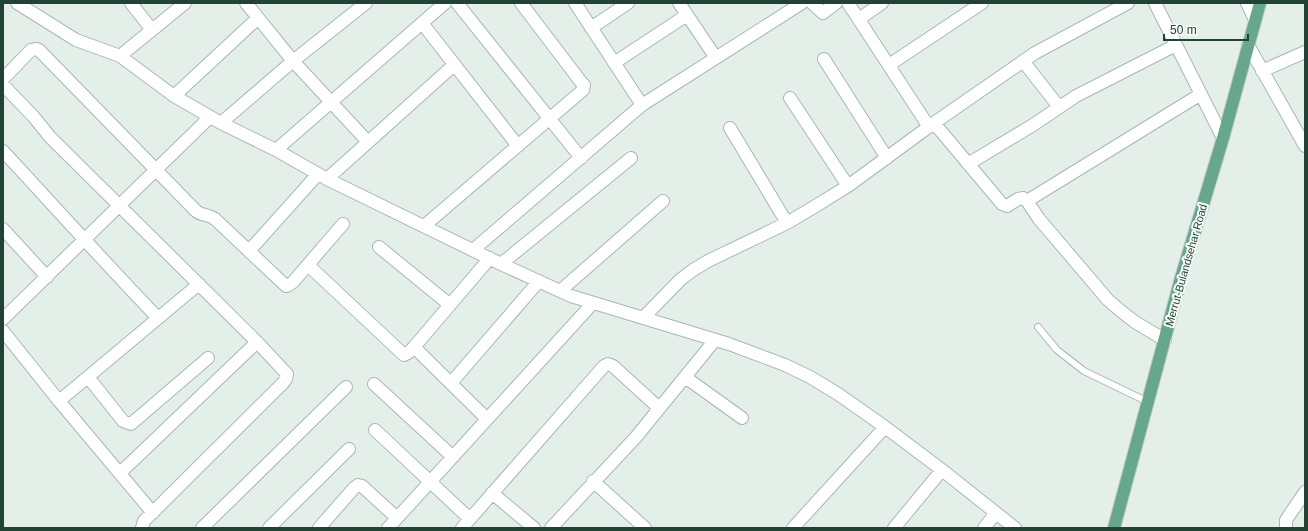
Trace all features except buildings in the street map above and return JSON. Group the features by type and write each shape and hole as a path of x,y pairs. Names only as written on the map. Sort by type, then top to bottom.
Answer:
{"main road":[{"name":"Merrut-Bulandsehar Road","path":"1114,528 1181,278 1223,138 1260,3"}],"street":[{"path":"131,3 152,30"},
{"path":"120,56 185,3"},
{"path":"246,3 293,61 330,103 368,142"},
{"path":"5,312 47,277 157,169 215,120 366,3"},
{"path":"276,150 445,3"},
{"path":"457,3 580,158"},
{"path":"424,226 583,90 584,85 521,3"},
{"path":"575,3 642,105"},
{"path":"591,28 628,3"},
{"path":"680,3 716,58"},
{"path":"472,250 642,105 802,3"},
{"path":"812,3 823,14 836,3"},
{"path":"848,3 889,65 932,125 1002,204 1008,206 1022,198 1027,201 1039,220 1108,300 1130,319 1164,340"},
{"path":"859,19 882,3"},
{"path":"889,65 982,3"},
{"path":"643,318 680,280 693,270 708,261 787,223 848,186 1023,61 1051,43 1128,3"},
{"path":"1155,3 1223,138"},
{"path":"1247,3 1255,20"},
{"path":"23,4 76,40 120,56 174,96 215,120 276,150 322,176 472,250 560,291 593,303 715,340 784,364 810,376 885,427 1015,528"},
{"path":"614,63 687,15"},
{"path":"174,96 258,18"},
{"path":"422,23 518,146"},
{"path":"968,164 1097,85 1176,45"},
{"path":"1248,45 1305,146"},
{"path":"3,79 31,50 37,48 99,113 157,169 199,213 212,216 286,286 289,286 343,224"},
{"path":"1262,71 1305,52"},
{"path":"824,59 887,158"},
{"path":"1023,61 1059,107"},
{"path":"249,251 322,176 368,142 454,65"},
{"path":"3,86 34,116 50,137 120,205 284,369 287,374 286,378 144,521 142,528"},
{"path":"1027,201 1201,94"},
{"path":"790,98 848,186"},
{"path":"730,128 787,223"},
{"path":"3,151 158,318"},
{"path":"308,265 404,355 414,347 450,305 496,261 631,158"},
{"path":"560,291 663,201"},
{"path":"3,229 47,277"},
{"path":"379,247 450,305"},
{"path":"451,383 539,281"},
{"path":"59,402 199,284"},
{"path":"388,528 593,303"},
{"path":"3,331 59,402 120,472 153,513"},
{"path":"551,528 593,481 628,446 715,340"},
{"path":"120,472 257,342"},
{"path":"414,347 488,419"},
{"path":"88,377 123,421 131,424 208,358"},
{"path":"462,528 604,366 608,364 613,366 659,408"},
{"path":"685,377 742,418"},
{"path":"374,384 453,457"},
{"path":"202,528 346,387"},
{"path":"793,528 885,427"},
{"path":"375,430 470,518"},
{"path":"269,528 349,449"},
{"path":"894,528 942,470"},
{"path":"593,481 645,528"},
{"path":"319,528 358,485 362,486 397,518"},
{"path":"1286,528 1286,520 1305,492"},
{"path":"492,493 534,528"},
{"path":"984,528 996,513"}],"lane":[{"path":"1038,327 1057,350 1084,371 1148,402"}]}
